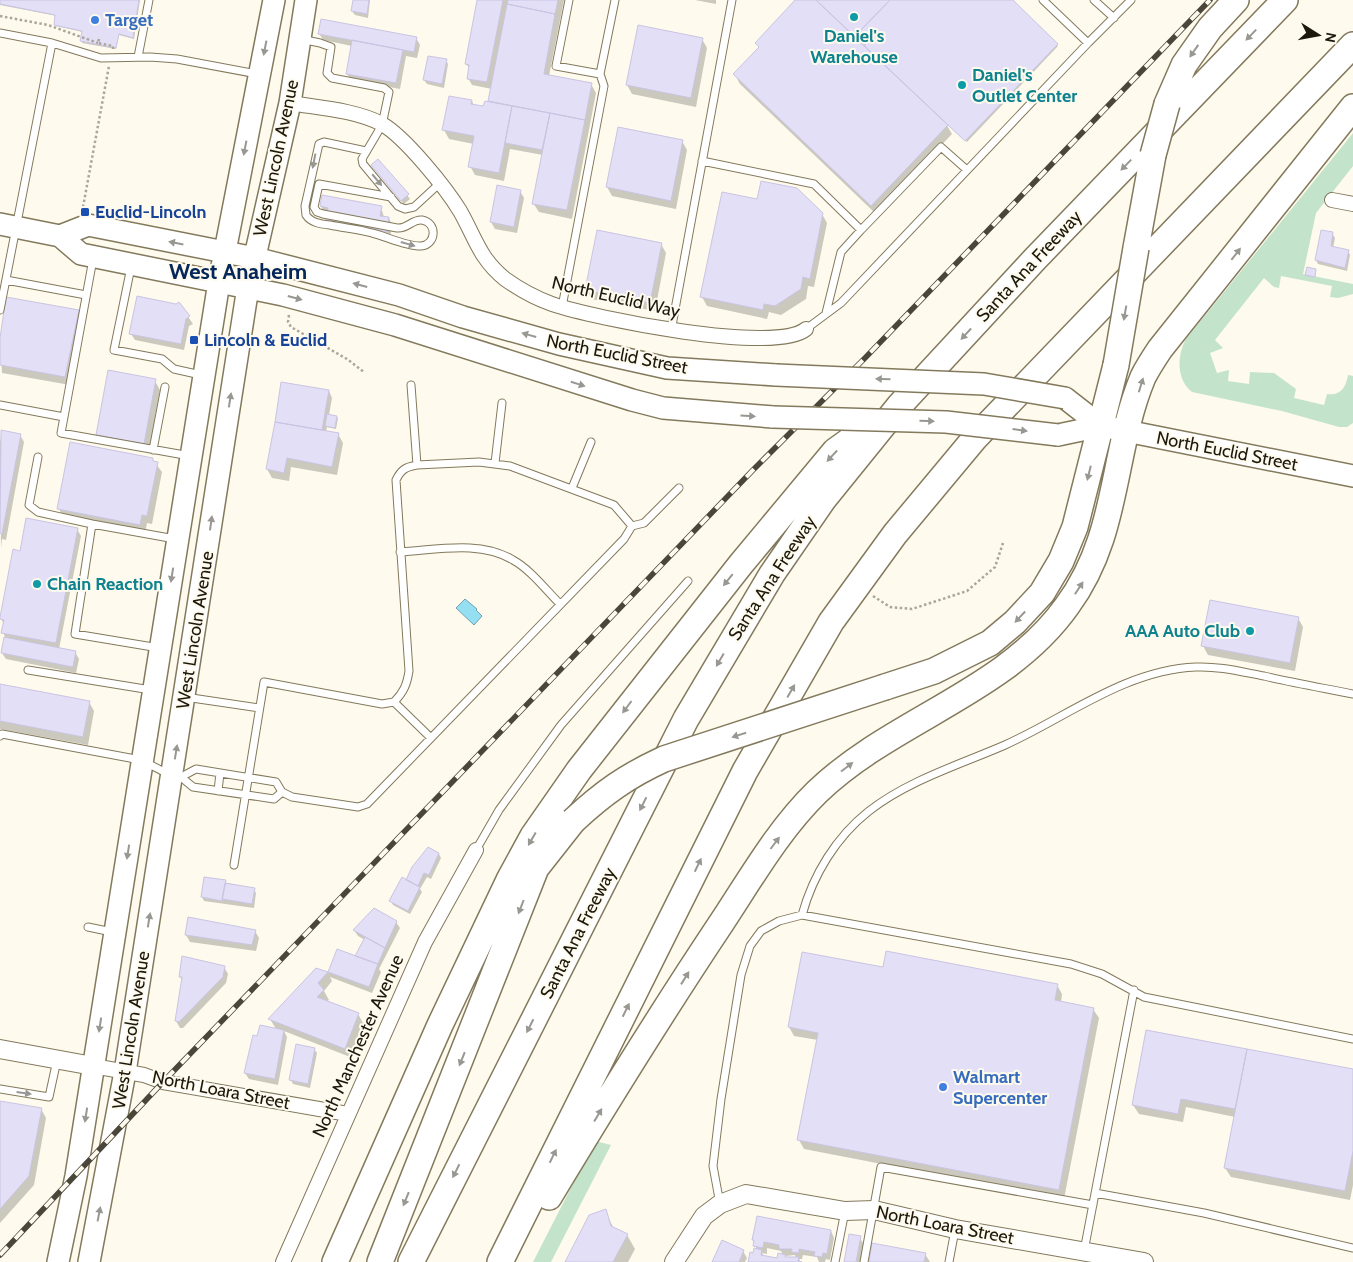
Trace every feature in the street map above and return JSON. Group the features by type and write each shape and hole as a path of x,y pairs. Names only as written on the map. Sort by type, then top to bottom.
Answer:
{"highway":[{"path":"380,1262 536,868 573,822 607,790 633,774 664,760 934,671 990,643 1015,622 1042,593 1061,561 1075,527 1101,426 1116,365 1153,155 1167,104 1184,65 1210,28 1236,0"},
{"name":"Santa Ana Freeway","path":"411,1262 686,719 772,574 824,500 899,406 1035,260 1285,0"},
{"path":"500,1262 745,771 831,622 895,534 975,438 1353,45"},
{"path":"510,1262 606,1102 697,959 770,849 795,817 817,792 851,764 1001,671 1051,627 1068,606 1084,580 1106,529 1126,431 1144,376 1160,349 1353,107"},
{"path":"335,1262 440,1025 509,880 533,836 579,770 637,694 835,451 899,406"}],"main road":[{"name":"West Lincoln Avenue","path":"58,1262 76,1176 219,282 274,0"},
{"name":"West Lincoln Avenue","path":"89,1262 125,1072 177,777 184,696 248,287 290,103 306,0"},
{"path":"9,225 60,236"},
{"name":"North Euclid Street","path":"1101,426 1065,398 966,383 667,368 559,344 463,317 399,295 255,258 88,225 60,236 81,254 248,287 395,325 623,398 663,408 722,414 946,422 1058,436 1101,426 1353,476"}],"street":[{"name":"North Euclid Way","path":"290,103 346,113 382,124 406,144 440,184 460,212 486,261 506,280 519,288 562,307 671,331 771,338 801,333 806,329"},
{"path":"1332,200 1353,204"},
{"name":"North Manchester Avenue","path":"283,1262 425,942 476,850"},
{"path":"0,1049 94,1066"},
{"name":"North Loara Street","path":"94,1066 144,1075 163,1082 348,1114"},
{"name":"North Loara Street","path":"720,1204 746,1194 845,1211 874,1210 955,1229 1144,1262"},
{"path":"674,1262 704,1216 720,1204"}],"lane":[{"path":"138,57 149,0"},
{"path":"569,0 556,66 600,74"},
{"path":"562,307 604,86 600,74 615,0"},
{"path":"671,331 732,0"},
{"path":"1042,0 1088,44"},
{"path":"1094,0 1114,18"},
{"path":"806,329 841,303 1131,0"},
{"path":"0,33 52,43 90,56 111,60 138,57 177,59 260,74"},
{"path":"299,39 320,42 331,47 327,73 332,78 384,88 389,92 382,124 366,151 363,164 401,208 410,209 440,184"},
{"path":"0,310 6,280 9,225 52,43"},
{"path":"366,151 324,142 319,144 305,206 306,214 315,222 369,232 417,246 426,245 431,240 434,232 431,226 423,220 417,220 405,228 397,228 323,214 317,212 314,207 319,184 391,197"},
{"path":"826,313 841,252 941,147 967,170"},
{"path":"702,161 814,184 861,230"},
{"path":"94,256 61,433 191,456"},
{"path":"132,264 114,350 162,359 174,369 204,375"},
{"path":"6,280 86,295"},
{"path":"411,385 417,466"},
{"path":"153,450 165,387"},
{"path":"495,464 502,404"},
{"path":"0,405 64,417"},
{"path":"572,488 591,442"},
{"path":"38,458 30,505 38,512 178,540"},
{"path":"234,865 264,682 382,704 394,702 402,694 407,683 409,671 396,480 400,471 408,466 479,462 495,464 535,474 614,505 632,526"},
{"path":"177,777 196,769 276,782 282,792 292,797 358,807 368,804 624,539 632,526 644,523 679,488"},
{"path":"92,524 75,634 161,648"},
{"path":"400,552 468,548 492,550 523,566 560,604"},
{"path":"476,850 499,810 561,725 688,581"},
{"path":"802,915 817,873 850,830 868,812 890,797 930,776 1006,744 1120,685 1158,673 1196,667 1229,669 1353,694"},
{"path":"28,670 154,690"},
{"path":"184,696 259,708"},
{"path":"394,702 431,738"},
{"path":"0,736 2,734 143,761 193,786 218,791 274,799 282,792"},
{"path":"218,791 220,773"},
{"path":"720,1204 713,1166 721,1099 741,975 750,946 761,931 779,921 802,915 1071,964 1102,974 1144,997 1353,1038"},
{"path":"88,927 115,933"},
{"path":"1084,1251 1134,990"},
{"path":"0,1089 49,1096 57,1060"},
{"path":"864,1262 881,1167 1093,1205"},
{"path":"1095,1193 1204,1213 1353,1248"},
{"path":"835,1262 845,1211"},
{"path":"949,1262 955,1229"}],"path":[{"path":"0,16 48,25 113,46 83,208"},
{"path":"290,313 288,322 291,326 364,372"},
{"path":"858,585 890,607 912,609 967,591 995,567 1003,543"}],"green space":[{"path":"1353,133 1353,166 1316,213 1303,274 1353,284 1353,294 1338,298 1330,297 1332,286 1281,276 1279,288 1274,287 1264,278 1215,340 1223,348 1210,353 1217,373 1229,370 1228,381 1249,384 1250,372 1274,373 1296,389 1294,398 1324,405 1327,394 1336,394 1342,390 1348,375 1353,376 1353,423 1347,427 1339,427 1282,411 1192,392 1183,381 1180,367 1181,352 1186,339"},
{"path":"595,1141 611,1145 551,1262 533,1262"}],"water":[{"path":"465,599 482,616 474,625 456,608"}],"building":[{"name":"Target","path":"0,0 139,0 133,38 119,34 116,48 80,41 82,31 54,25 55,15 0,4"},
{"path":"353,0 369,0 367,14 351,11"},
{"path":"477,0 503,0 487,82 467,79 469,65 465,64"},
{"path":"508,0 558,0 555,14 507,4"},
{"path":"795,0 816,0 948,125 871,206 733,74 759,47 755,43"},
{"name":"Daniel's Warehouse","path":"816,0 890,0 858,33 867,42 864,46"},
{"name":"Daniel's Outlet Center","path":"890,0 1013,0 1058,44 965,141 864,46 867,42 858,33"},
{"path":"507,4 555,14 544,74 592,83 585,120 488,101"},
{"path":"321,19 417,37 414,52 318,34"},
{"path":"638,25 703,38 691,98 626,85"},
{"path":"352,40 403,50 396,83 346,74"},
{"path":"428,56 447,59 442,84 423,80"},
{"path":"449,96 472,100 471,104 483,106 485,101 512,106 499,173 468,167 474,136 442,130"},
{"path":"512,106 550,113 542,150 505,143"},
{"path":"550,113 585,120 567,210 532,204"},
{"path":"618,127 683,140 671,201 606,187"},
{"path":"378,159 409,194 401,201 371,165"},
{"path":"761,181 797,188 823,213 810,279 803,277 801,289 775,306 764,304 763,310 700,297 722,192 757,199"},
{"path":"497,185 521,190 514,227 490,222"},
{"path":"322,195 382,206 380,216 389,217 387,232 326,220 328,208 320,206"},
{"path":"597,230 662,243 650,303 585,290"},
{"path":"1321,230 1333,232 1331,246 1349,250 1345,268 1315,260"},
{"path":"1307,267 1316,269 1315,277 1305,275"},
{"path":"137,296 176,304 179,302 190,316 186,319 181,344 129,334"},
{"path":"6,297 79,310 65,377 0,365 0,338"},
{"path":"108,370 156,379 144,444 96,435"},
{"path":"281,382 329,390 322,430 275,422"},
{"path":"327,414 337,416 335,428 325,426"},
{"path":"275,422 339,433 332,467 287,458 284,473 266,469"},
{"path":"1,430 21,434 2,534 0,533"},
{"path":"70,442 153,458 153,461 158,462 147,516 142,515 140,525 57,509"},
{"name":"Chain Reaction","path":"26,518 78,528 56,643 1,633 4,620 0,619 0,617 13,549 20,551"},
{"name":"AAA Auto Club","path":"1210,600 1299,617 1290,663 1201,646"},
{"path":"4,637 76,651 73,667 1,653"},
{"path":"0,684 90,701 83,737 0,721"},
{"path":"428,847 439,853 429,875 424,873 418,886 406,880 412,867"},
{"path":"204,877 226,880 222,901 201,897"},
{"path":"402,877 420,887 408,911 389,901"},
{"path":"225,883 255,888 252,904 222,899"},
{"path":"374,908 397,921 385,948 353,930"},
{"path":"188,917 256,930 252,945 185,935"},
{"path":"365,937 385,948 378,964 355,956"},
{"path":"337,949 378,964 369,987 328,972"},
{"name":"Walmart Supercenter","path":"886,951 1058,984 1055,1000 1094,1008 1059,1190 797,1140 818,1033 788,1027 802,952 883,967"},
{"path":"182,956 225,966 223,977 179,1022 175,1021 182,977 179,977"},
{"path":"316,968 328,972 318,983 324,990 317,997 359,1013 345,1049 268,1019"},
{"path":"260,1025 284,1030 275,1079 244,1073 253,1035 257,1036"},
{"path":"1146,1030 1247,1049 1235,1109 1181,1099 1178,1114 1132,1105"},
{"path":"296,1044 315,1048 308,1084 289,1080"},
{"path":"1247,1049 1353,1069 1353,1151 1345,1191 1224,1168"},
{"path":"0,1101 42,1108 29,1176 0,1209"},
{"path":"606,1209 611,1226 628,1234 613,1262 565,1262 589,1215"},
{"path":"757,1216 831,1230 827,1254 823,1253 822,1257 814,1256 815,1252 799,1249 799,1253 791,1252 792,1249 779,1249 779,1245 764,1242 763,1248 753,1246 754,1240 752,1240"},
{"path":"849,1234 861,1236 856,1262 844,1262"},
{"path":"722,1240 744,1250 739,1262 712,1262"},
{"path":"872,1243 926,1253 924,1262 869,1262"},
{"path":"754,1248 762,1250 761,1255 777,1258 778,1253 786,1255 785,1257 799,1257 798,1261 802,1262 748,1262 750,1252 753,1253"}],"railway":[{"path":"0,1255 163,1082 753,470 866,357 1210,0"}],"place":[{"name":"Daniel's Warehouse","path":"854,17"},
{"name":"Target","path":"95,20"},
{"name":"Daniel's Outlet Center","path":"962,85"},
{"name":"Euclid-Lincoln","path":"85,212"},
{"name":"Lincoln & Euclid","path":"194,340"},
{"name":"Chain Reaction","path":"37,584"},
{"name":"AAA Auto Club","path":"1250,631"},
{"name":"Walmart Supercenter","path":"943,1087"}],"district":[{"name":"West Anaheim","path":"238,271"}]}
